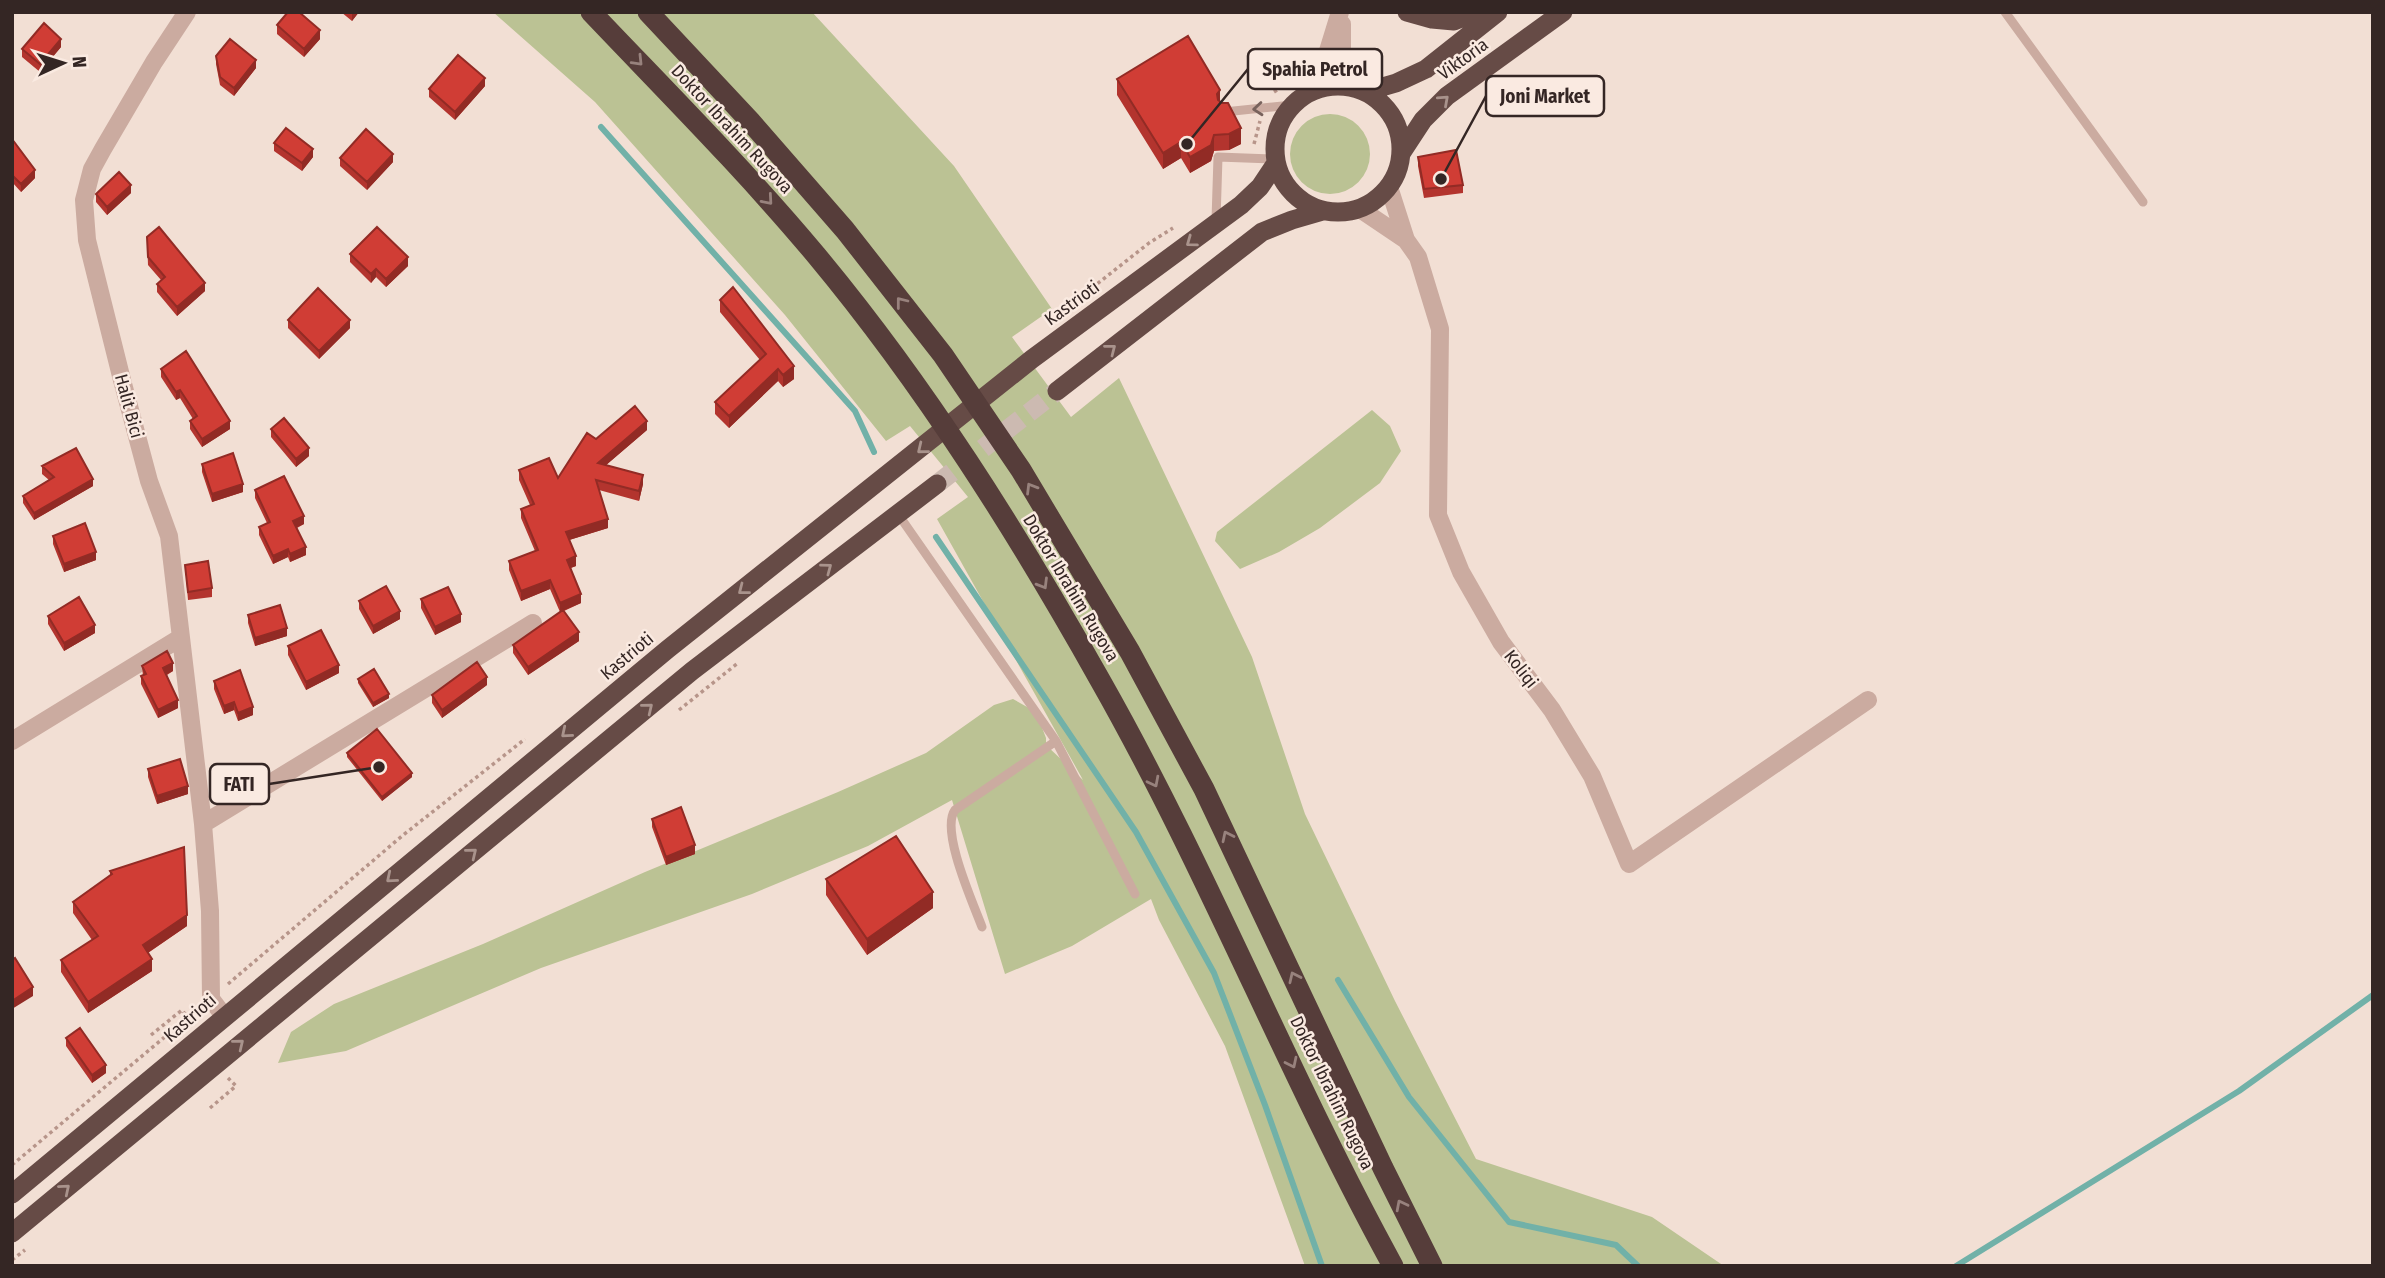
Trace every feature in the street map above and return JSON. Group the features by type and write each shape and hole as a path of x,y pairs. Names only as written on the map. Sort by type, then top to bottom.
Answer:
{"highway":[{"name":"Doktor Ibrahim Rugova","path":"591,12 723,149 817,256 907,373 972,468 1101,681 1220,913 1363,1211 1393,1266"},
{"name":"Doktor Ibrahim Rugova","path":"648,12 750,121 845,230 943,355 1021,470 1130,652 1204,789 1432,1266"},
{"path":"1407,12 1432,19 1454,21 1476,12"},
{"name":"Viktoria","path":"1357,90 1396,83 1426,69 1498,12"},
{"name":"Viktoria","path":"1402,152 1423,120 1447,96 1563,12"},
{"path":"1332,86 1357,90 1381,102 1393,117 1402,152 1398,170 1389,187 1376,200 1360,209 1341,213 1323,211 1307,205 1293,194 1282,180 1276,161 1278,130 1292,105 1317,90 1332,86"},
{"name":"Kastrioti","path":"12,1194 668,649 1032,359 1241,205 1260,187 1276,161"},
{"path":"1057,391 1262,232 1323,211"},
{"path":"12,1233 692,671 937,484"}],"street":[{"name":"Halit Bici","path":"187,12 154,62 92,169 84,200 87,240 122,380 149,481 169,536 203,824 210,911 211,999 224,1016"},
{"path":"1341,12 1342,50 1357,90"},
{"path":"1317,90 1341,12"},
{"name":"Koliqi","path":"1389,187 1406,240 1418,257 1440,329 1438,515 1461,572 1501,642 1552,709 1592,776 1629,864 1868,700"},
{"path":"1360,209 1406,240"},
{"path":"203,824 533,623"},
{"path":"12,741 180,638"}],"lane":[{"path":"2005,12 2143,202"},
{"path":"1224,112 1292,105"},
{"path":"1216,223 1218,157 1276,161"},
{"path":"898,514 1056,741 1135,894"},
{"path":"982,927 954,851 949,823 951,816 955,810 1056,741"}],"path":[{"path":"151,1035 182,1010 188,1018"},
{"path":"210,1108 236,1086 227,1076"}],"green space":[{"path":"493,12 812,12 954,166 1052,309 1012,337 1071,417 1119,378 1252,657 1305,814 1395,1001 1476,1159 1652,1217 1724,1266 1305,1266 1225,1046 1159,920 1151,899 1072,946 1005,974 952,800 868,846 752,894 541,968 346,1051 278,1063 291,1032 334,1004 483,944 926,753 994,705 1013,699 1036,712 1046,745 1083,780 937,519 968,497 910,426 886,441 785,315 595,102"},
{"path":"1330,114 1345,117 1358,126 1367,139 1370,154 1367,169 1358,182 1345,191 1330,194 1315,191 1302,182 1293,169 1290,154 1293,139 1302,126 1315,117"},
{"path":"1372,410 1390,426 1401,451 1380,483 1320,528 1279,552 1240,569 1215,541 1217,532"}],"building":[{"path":"288,12 299,12 320,30 304,49 277,25"},
{"path":"44,23 61,39 40,64 22,49"},
{"path":"1188,36 1220,90 1217,94 1218,100 1228,103 1241,128 1229,134 1214,135 1211,145 1190,157 1181,142 1163,153 1117,79"},
{"path":"230,39 256,60 234,88 220,77 216,56"},
{"path":"458,55 485,78 455,112 429,89"},
{"path":"286,128 313,149 302,163 274,143"},
{"path":"366,129 393,154 367,182 340,158"},
{"path":"12,139 35,170 21,184 12,175"},
{"path":"1456,150 1463,185 1424,189 1418,157"},
{"path":"119,172 131,185 107,207 96,194"},
{"path":"159,227 205,283 177,307 157,284 165,277 148,257 147,237"},
{"path":"377,227 408,257 386,279 376,269 371,274 350,254"},
{"path":"733,287 794,366 783,375 778,369 729,416 715,402 766,354 720,300"},
{"path":"318,288 350,320 319,351 288,320"},
{"path":"186,351 230,421 202,439 190,421 197,416 180,390 176,392 161,369"},
{"path":"635,406 647,421 598,463 643,475 639,491 596,480 608,519 566,532 576,556 567,560 581,594 560,603 550,580 521,591 509,561 538,550 521,509 534,504 519,470 549,458 558,478 587,433 596,439"},
{"path":"284,418 309,448 296,459 271,429"},
{"path":"76,448 93,479 34,513 23,496 54,477 42,466"},
{"path":"233,453 243,484 212,494 202,464"},
{"path":"284,476 304,516 293,521 306,547 290,554 288,549 273,556 259,527 270,522 255,490"},
{"path":"85,523 96,552 64,564 53,536"},
{"path":"208,561 212,588 188,592 185,565"},
{"path":"386,586 400,611 373,626 359,601"},
{"path":"448,587 461,614 435,627 421,599"},
{"path":"79,597 95,625 64,643 48,616"},
{"path":"280,605 287,628 255,638 248,615"},
{"path":"563,610 579,632 528,667 513,645"},
{"path":"321,630 339,665 306,682 288,646"},
{"path":"167,651 173,663 163,668 178,700 158,710 141,676 146,674 142,666"},
{"path":"477,662 487,677 442,710 432,695"},
{"path":"374,669 389,694 373,703 358,679"},
{"path":"240,670 253,707 238,713 234,702 224,706 214,681"},
{"path":"377,729 412,773 382,797 347,753"},
{"path":"180,759 188,786 157,796 148,769"},
{"path":"681,807 695,845 666,857 652,819"},
{"path":"896,836 933,892 867,939 826,879"},
{"path":"184,847 187,915 143,945 152,959 88,1002 61,960 98,936 73,902 112,874 110,871"},
{"path":"15,958 33,987 12,1001 12,960"},
{"path":"80,1028 106,1065 92,1075 66,1038"}],"waterway":[{"path":"601,127 855,411 874,452"},
{"path":"936,537 1136,832 1214,973 1265,1105 1322,1266"},
{"path":"1338,980 1409,1097 1509,1222 1616,1245 1638,1266"},
{"path":"1956,1266 2239,1091 2373,995"}],"tunnel":[{"path":"937,484 1057,391"}],"place":[{"name":"Spahia Petrol","path":"1187,144"},
{"name":"Joni Market","path":"1441,179"},
{"name":"FATI","path":"379,767"}]}
